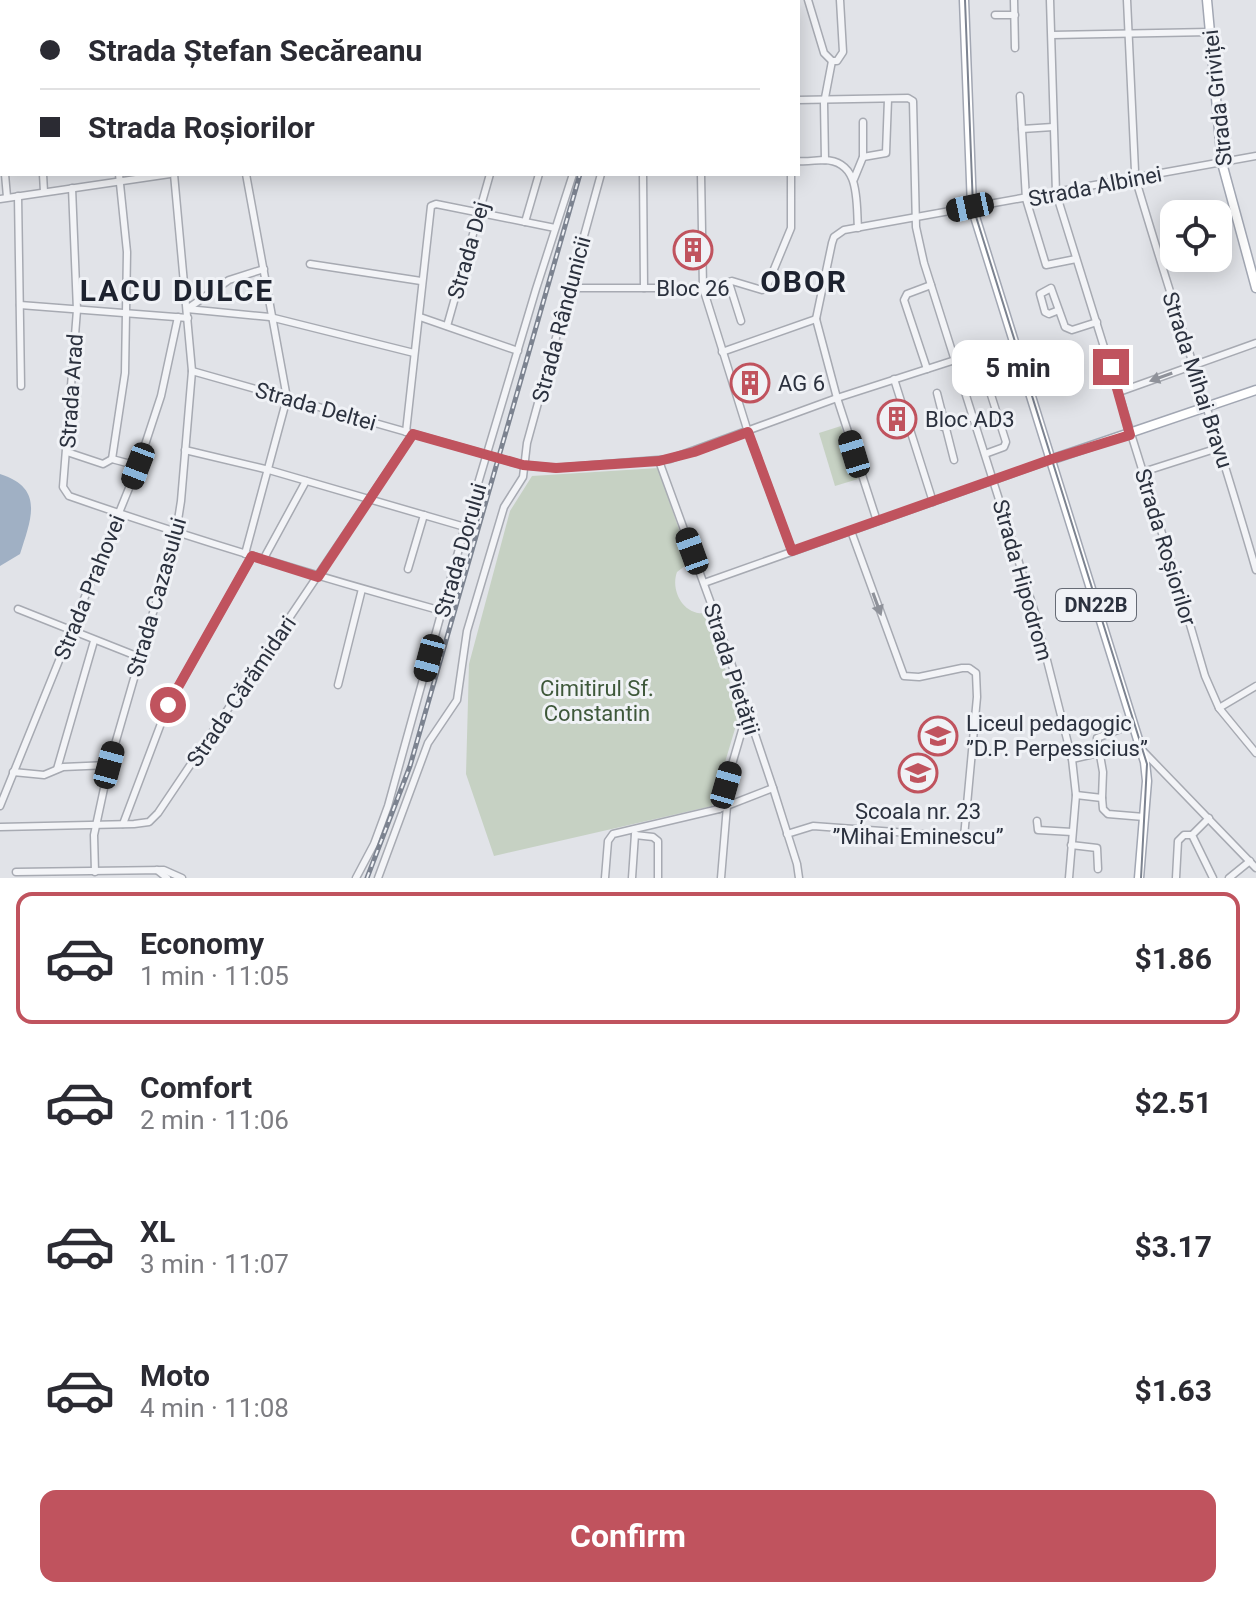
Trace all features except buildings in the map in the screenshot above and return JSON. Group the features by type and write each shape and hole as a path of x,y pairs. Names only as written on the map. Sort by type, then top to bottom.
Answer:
{"main road":[{"name":"DN22B","path":"964,0 972,207 1142,750 1147,774 1139,878"},
{"name":"Strada Griviței","path":"1207,0 1222,163 1256,288"},
{"path":"1050,460 1256,390"}],"street":[{"path":"808,0 824,53 832,61"},
{"path":"832,61 837,61 843,52 840,0"},
{"path":"1014,0 1015,48"},
{"name":"Strada Roșiorilor","path":"1050,0 1056,193 1205,676 1219,708 1256,753"},
{"name":"Strada Mihai Bravu","path":"1127,0 1136,177 1221,447 1256,570"},
{"path":"995,15 1015,15"},
{"path":"1052,35 1210,32"},
{"path":"825,160 825,100 832,61"},
{"path":"1020,96 1026,199 1046,265 1076,259"},
{"path":"800,100 888,99 886,153 863,157"},
{"name":"Strada Hipodrom","path":"888,99 912,99 916,227 931,285 1038,623 1072,759 1076,795 1069,878"},
{"path":"863,122 863,157 854,179 858,228 844,230 834,237 816,319 837,398 877,521"},
{"path":"1022,129 1053,127"},
{"name":"Strada Albinei","path":"858,228 1256,156"},
{"path":"800,161 825,160 845,168 854,179"},
{"path":"5,176 4,198 92,185 119,177 127,252 125,373 112,459"},
{"path":"43,176 44,192"},
{"path":"91,176 92,185"},
{"name":"Strada Cazasului","path":"95,872 96,825 109,765 176,533 181,501 192,371 172,176"},
{"path":"123,824 157,728 248,555 287,398 246,176"},
{"name":"Strada Dej","path":"447,326 489,176"},
{"path":"525,222 538,176"},
{"name":"Strada Dorului","path":"356,878 374,844 388,806 465,527 572,176"},
{"name":"Strada Rândunicii","path":"378,878 425,749 457,700 467,631 504,507 523,477 523,465 568,288 600,176"},
{"path":"643,176 644,288"},
{"path":"701,176 703,288 748,432 792,551"},
{"path":"568,288 703,288 732,281 759,291 767,286 791,228 791,176"},
{"name":"Strada Arad","path":"72,188 77,310 63,487 69,496 120,514"},
{"path":"18,196 21,386"},
{"name":"Strada Cărămidari","path":"0,827 149,822 158,813 371,499 409,433 414,353 431,206 436,204 478,212"},
{"path":"478,212 555,228"},
{"path":"310,264 421,281"},
{"path":"187,309 229,280 264,269"},
{"path":"729,283 741,321"},
{"path":"927,369 904,300 907,294 931,285"},
{"path":"20,305 188,318"},
{"path":"187,309 270,317 414,353"},
{"path":"1059,310 1065,327 1069,329 1097,322"},
{"name":"Strada Prahovei","path":"0,806 3,790 138,466 161,396 178,317"},
{"path":"420,317 518,351"},
{"path":"722,352 816,319"},
{"path":"1119,392 1256,343"},
{"name":"Strada Deltei","path":"192,371 523,465 556,468 659,461 694,452 837,398 955,360"},
{"path":"960,379 980,373 985,376 1005,445 985,454"},
{"path":"894,379 933,502"},
{"path":"937,393 942,407 943,427 954,460"},
{"path":"943,427 973,417"},
{"path":"1143,472 1221,447"},
{"path":"185,450 269,470 465,527"},
{"path":"67,452 103,464 112,459 138,466"},
{"path":"704,583 1050,460"},
{"name":"Strada Pietății","path":"659,461 773,788 799,878"},
{"path":"263,560 306,481"},
{"path":"120,514 318,577 442,611"},
{"path":"408,569 424,515"},
{"path":"787,834 813,826 964,837 977,697 976,673 962,668 919,677 904,676 851,531"},
{"path":"338,685 362,589"},
{"path":"18,609 139,657"},
{"path":"57,769 94,641"},
{"path":"1219,708 1256,686"},
{"path":"719,809 747,713"},
{"path":"1133,724 1097,738 1103,772 1102,798 1104,813 1144,817"},
{"path":"1142,750 1256,868"},
{"path":"1072,759 1098,753"},
{"path":"13,772 44,775 57,769 109,765"},
{"path":"605,878 609,838 719,809 773,788"},
{"path":"1076,795 1102,798"},
{"path":"721,878 727,806"},
{"path":"1176,878 1178,841 1184,835 1192,835 1209,818"},
{"path":"1037,821 1038,830 1072,832"},
{"path":"632,878 635,832"},
{"path":"635,832 658,841 658,878"},
{"path":"1192,835 1213,878"},
{"path":"1071,845 1097,848 1098,869"},
{"path":"1229,878 1250,861"},
{"path":"157,870 167,878"},
{"path":"16,872 84,875 157,870 169,871 178,877"}],"green space":[{"path":"841,426 858,479 835,486 819,433"},
{"name":"Cimitirul Sf. Constantin","path":"658,468 690,562 677,572 677,594 691,611 706,613 740,712 712,806 494,856 466,774 469,664 510,511 532,476"}],"water":[{"path":"0,474 24,487 31,506 20,554 0,566"}],"tram line":[{"path":"965,0 973,207 1147,764 1141,878"}],"railway":[{"path":"367,878 410,766 579,176"}],"place":[{"name":"Bloc 26","path":"693,250"},
{"name":"AG 6","path":"750,383"},
{"name":"Bloc AD3","path":"897,419"},
{"name":"Liceul pedagogic ”D.P. Perpessicius”","path":"938,736"},
{"name":"Școala nr. 23 ”Mihai Eminescu”","path":"918,773"}],"district":[{"name":"OBOR","path":"804,282"},
{"name":"LACU DULCE","path":"177,291"}],"route":[{"path":"168,705 252,556 318,577 413,434 523,465 556,468 659,461 748,432 792,551 1052,459 1130,435 1111,367"}]}
